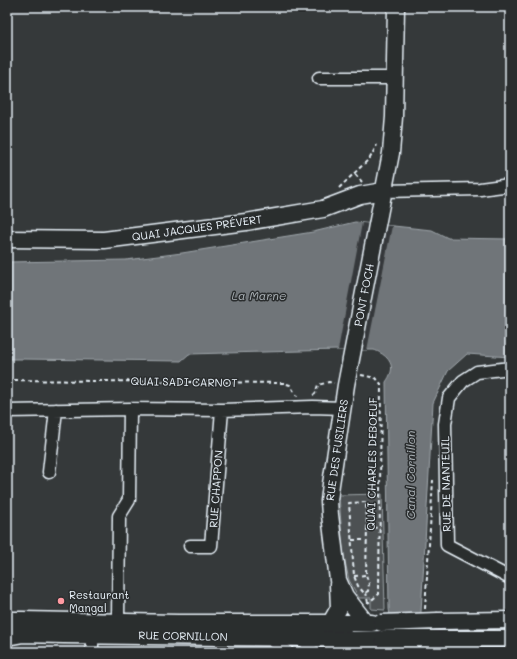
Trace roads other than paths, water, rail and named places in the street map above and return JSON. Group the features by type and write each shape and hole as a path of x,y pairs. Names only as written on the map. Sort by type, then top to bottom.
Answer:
{"main road":[{"name":"PONT FOCH","path":"355,371 383,191 391,153 394,117 396,7"},
{"name":"QUAI JACQUES PRÉVERT","path":"7,239 104,240 238,223 323,209 360,195 383,191"},
{"name":"RUE DES FUSILIERS","path":"331,622 339,608 338,580 329,501 346,385 355,371"},
{"name":"RUE DES FUSILIERS","path":"338,580 345,596 360,604 373,623"},
{"name":"RUE CORNILLON","path":"7,620 178,623 373,623 510,620"},
{"name":"RUE CORNILLON","path":"7,637 23,634 316,638 342,640 510,639"}],"street":[{"path":"319,78 395,78"},
{"path":"383,191 480,189 510,185"},
{"name":"RUE DE NANTEUIL","path":"510,368 477,372 463,381 449,398 445,424 447,545 510,578"},
{"path":"7,411 130,409 222,410 313,407 343,408"},
{"path":"118,622 119,516 129,500 130,409"},
{"path":"49,472 56,410"},
{"name":"RUE CHAPPON","path":"190,546 211,546 222,410"},
{"path":"270,638 318,629 331,622"},
{"path":"304,652 316,638 332,630 373,623"},
{"path":"92,652 94,635"},
{"path":"270,638 287,652"}],"water":[{"path":"355,222 432,230 448,238 510,239 510,357 467,354 448,371 433,403 421,612 426,652 396,652 389,609 386,382 392,368 391,364 384,355 374,350 338,350 189,354 181,361 7,359 7,262 126,260 182,253 313,232"}],"place":[{"name":"Restaurant Mangal","path":"61,601"}],"water label":[{"name":"La Marne","path":"259,296"},
{"name":"Canal Cornillon","path":"411,475"}]}
